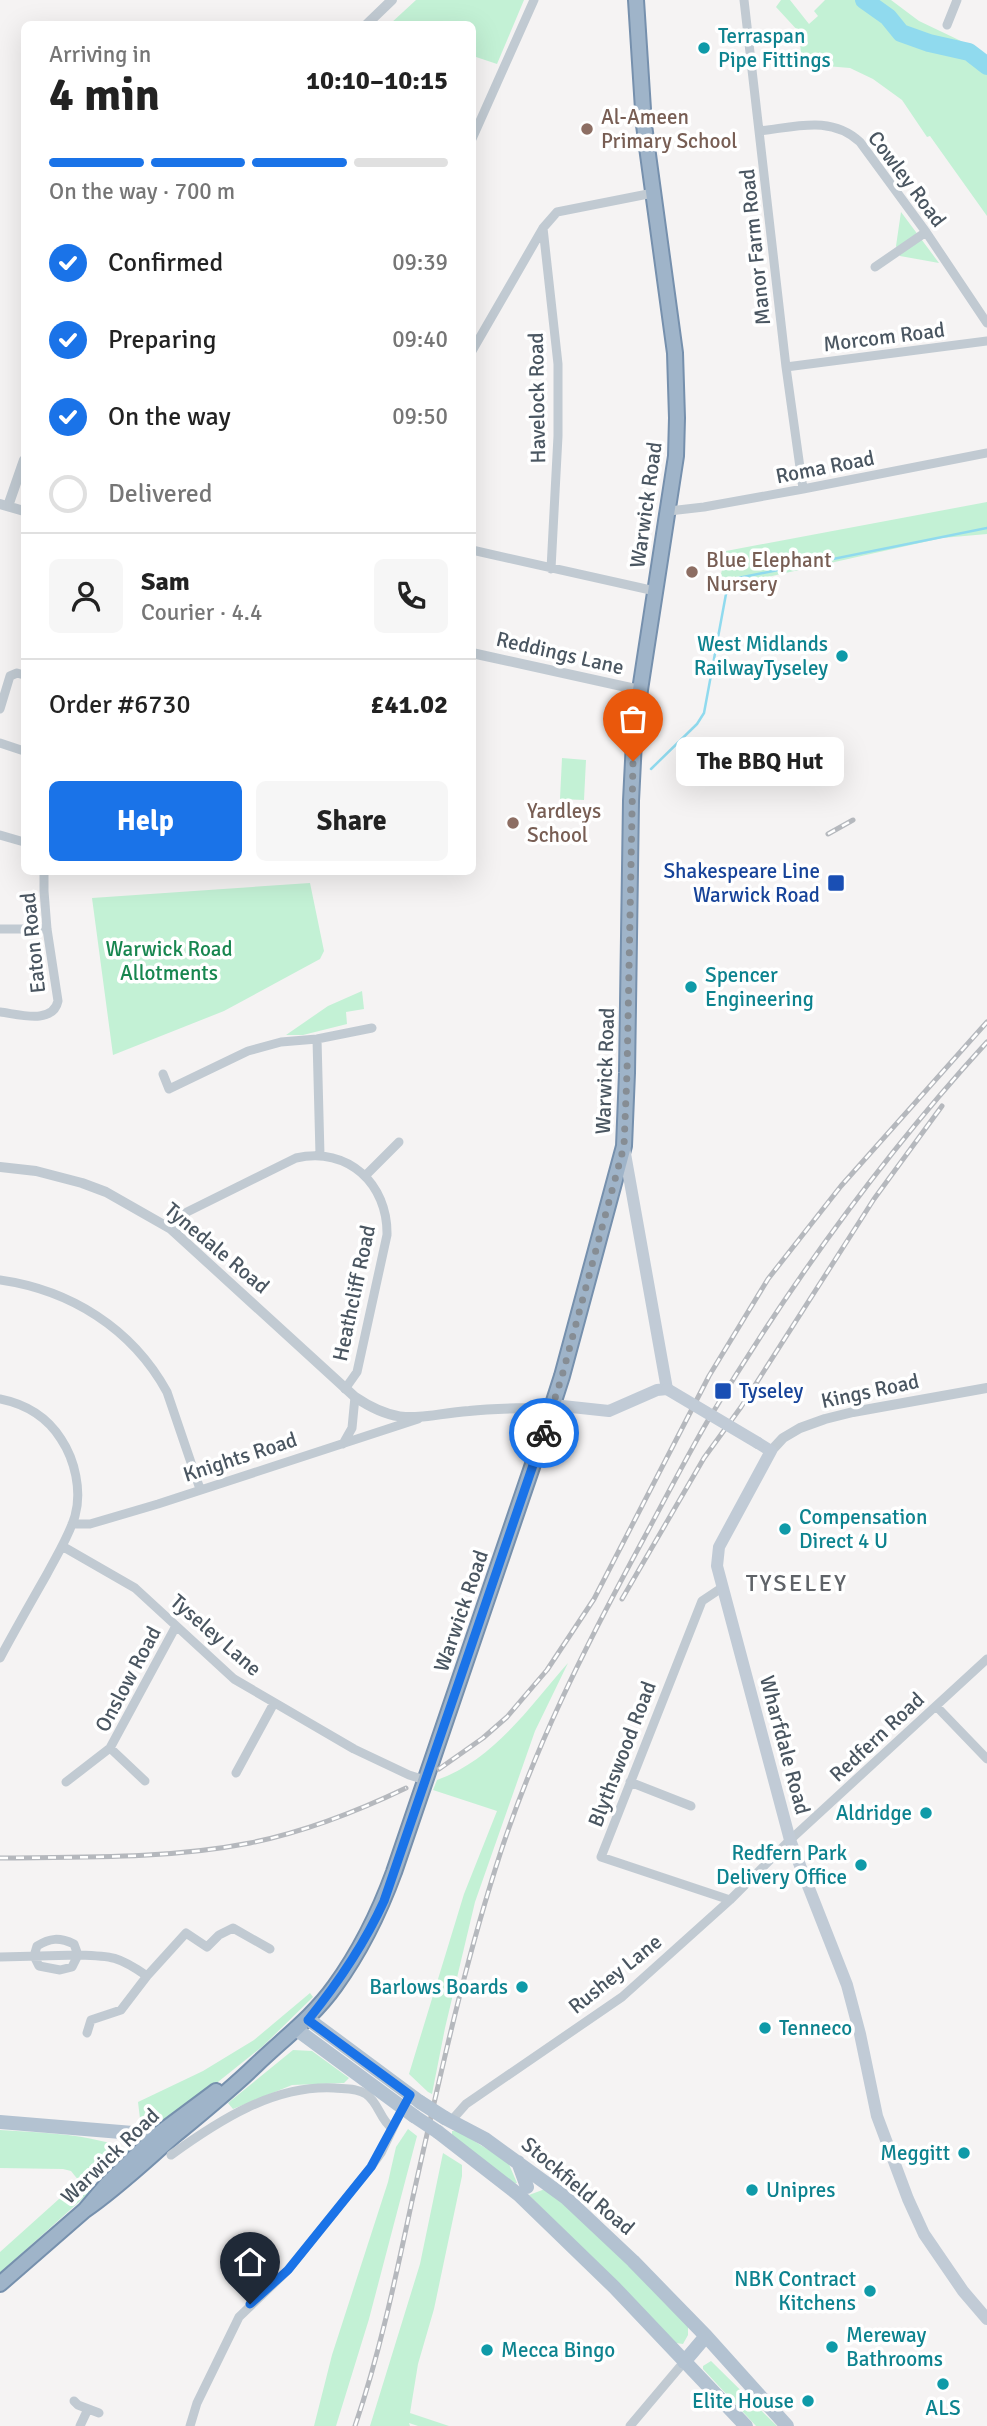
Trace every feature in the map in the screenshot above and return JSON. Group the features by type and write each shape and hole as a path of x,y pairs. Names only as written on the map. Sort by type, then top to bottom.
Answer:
{"highway":[{"name":"Warwick Road","path":"163,2146 218,2101 308,2020 341,1978 371,1930 394,1872 553,1405 624,1146 628,1060 631,800 640,690 676,456 675,353 644,125 636,0"},
{"name":"Warwick Road","path":"163,2146 236,2076 255,2066"},
{"name":"Warwick Road","path":"0,2284 85,2210 145,2146"},
{"path":"145,2146 163,2146"},
{"path":"85,2210 117,2188 163,2146"}],"main road":[{"path":"624,1146 667,1389"},
{"path":"612,1189 625,1195 635,1214"},
{"path":"553,1405 609,1411 657,1390 667,1389 771,1451"},
{"name":"Wharfdale Road","path":"771,1451 719,1547 717,1566 790,1840 847,1986 877,2116 924,2234 963,2291 986,2315"},
{"name":"Stockfield Road","path":"308,2020 412,2105 441,2133 528,2186 565,2197 706,2336 787,2426"},
{"name":"Stockfield Road","path":"296,2029 412,2105 485,2139 517,2160 528,2186 614,2287 746,2426"},
{"path":"441,2133 448,2120"},
{"path":"0,2122 89,2130 163,2146"},
{"path":"89,2130 145,2146"},
{"path":"684,2362 706,2336"}],"street":[{"path":"370,21 392,0"},
{"path":"476,130 534,0"},
{"name":"Manor Farm Road","path":"744,0 786,367 803,489"},
{"path":"947,25 957,0"},
{"name":"Cowley Road","path":"760,131 821,125 835,126 849,132 860,142 926,232 987,323"},
{"path":"476,344 543,228 557,212 653,192"},
{"name":"Havelock Road","path":"543,228 558,364 558,436 551,569"},
{"path":"876,267 926,232"},
{"name":"Morcom Road","path":"786,367 987,341"},
{"name":"Roma Road","path":"669,511 704,508 987,453"},
{"path":"21,467 4,505 21,510"},
{"path":"476,551 655,591"},
{"name":"Reddings Lane","path":"476,654 640,690"},
{"path":"0,709 9,676 17,673 21,675"},
{"path":"0,743 21,750"},
{"path":"0,835 21,841"},
{"name":"Eaton Road","path":"0,1012 40,1016 52,1014 56,1010 58,1001 47,929 44,875"},
{"path":"0,929 47,929"},
{"path":"163,1074 169,1089 248,1051 281,1042 317,1039 372,1028"},
{"path":"171,1229 187,1212 221,1194 296,1158 320,1155 317,1039"},
{"path":"365,1176 399,1142"},
{"name":"Heathcliff Road","path":"320,1155 341,1161 365,1176 382,1199 388,1216 387,1235 357,1372 345,1389"},
{"name":"Tynedale Road","path":"0,1167 36,1171 82,1183 106,1192 171,1229 345,1389"},
{"path":"0,1280 41,1288 70,1300 103,1319 129,1342 167,1392 200,1489"},
{"name":"Kings Road","path":"771,1451 783,1438 800,1427 825,1419 987,1388"},
{"name":"Knights Road","path":"345,1389 374,1410 397,1417 418,1419"},
{"path":"343,1444 352,1428 355,1397"},
{"path":"0,1399 19,1404 38,1415 54,1430 68,1450 77,1485 76,1515 72,1524 0,1658"},
{"name":"Knights Road","path":"72,1524 90,1524 104,1520 257,1473 418,1419 468,1411 545,1408 553,1405"},
{"name":"Tyseley Lane","path":"62,1546 135,1588 234,1679 354,1749 408,1775 425,1780"},
{"name":"Blythswood Road","path":"723,1587 702,1601 601,1857 730,1900"},
{"name":"Onslow Road","path":"66,1782 110,1748 176,1626"},
{"name":"Redfern Road","path":"790,1840 987,1659"},
{"path":"236,1773 274,1703"},
{"path":"936,1706 987,1759"},
{"name":"Onslow Road","path":"110,1748 145,1781"},
{"path":"630,1782 691,1807"},
{"name":"Rushey Lane","path":"448,2120 466,2104 622,1997 730,1900 790,1840"},
{"path":"87,2034 91,2020 121,2010 186,1933 207,1947 233,1928 270,1949"},
{"path":"50,1939 74,1944 78,1955 72,1967 60,1970 39,1966 34,1955 37,1946 50,1939"},
{"path":"0,1957 111,1956 125,1961 147,1976"},
{"name":"Warwick Road","path":"163,2146 257,2103 297,2091 324,2087 344,2088 366,2094 392,2129"},
{"path":"218,2101 232,2114"},
{"path":"191,2425 197,2403 239,2317 302,2253 371,2167 392,2129 412,2105"},
{"path":"630,2426 684,2362"},
{"path":"74,2401 99,2413"},
{"path":"80,2426 88,2409"}],"green space":[{"path":"416,0 524,0 497,64 476,57 476,21 393,21"},
{"path":"781,0 790,0 809,24 818,16 814,11 825,0 891,0 919,21 987,56 987,216 902,100 873,79 850,68 802,64 799,32 776,7"},
{"path":"901,212 939,263 900,256 896,246"},
{"path":"987,502 987,534 942,538 718,588 726,551"},
{"path":"562,758 586,760 584,800 560,799"},
{"name":"Warwick Road Allotments","path":"310,883 324,951 320,959 224,1011 113,1055 92,898"},
{"path":"362,991 364,1009 346,1012 347,1024 303,1035 286,1035 328,1006"},
{"path":"568,1663 535,1731 475,1902 432,2094 409,2074 464,1894 497,1811 433,1790 437,1780 476,1759 510,1730"},
{"path":"310,1993 313,1997 263,2046 168,2122 141,2127 138,2102 203,2071 254,2040"},
{"path":"293,2050 312,2051 349,2078 344,2083 292,2085 233,2109 228,2103"},
{"path":"408,2129 417,2136 369,2319 336,2426 314,2426 332,2355 388,2182 396,2147"},
{"path":"0,2130 82,2137 114,2144 129,2150 130,2153 103,2179 99,2176 87,2187 90,2192 0,2273 0,2252 79,2181 71,2171 63,2169 0,2168"},
{"path":"452,2131 458,2131 508,2162 517,2183 513,2184 452,2135"},
{"path":"443,2153 462,2165 462,2176 434,2309 418,2364 410,2413 449,2426 418,2426 409,2423 410,2426 370,2426 420,2264"},
{"path":"545,2189 578,2216 688,2324 688,2335 683,2344 676,2343 529,2195"},
{"path":"711,2361 777,2426 756,2426 703,2369 703,2366"}],"waterway":[{"path":"864,0 888,17 901,33 969,52 987,66"},
{"path":"651,769 697,724 704,713 726,594 733,579 987,528"}],"railway":[{"path":"828,834 853,820"},
{"path":"439,1769 483,1738 507,1717 547,1670 594,1599 709,1376 768,1279 841,1186 987,1022"},
{"path":"355,2426 387,2314 471,1952 509,1827 561,1700 601,1619 707,1422 770,1322 873,1178 987,1042"},
{"path":"622,1599 704,1458 741,1407 874,1199 942,1106"},
{"path":"0,1858 157,1855 250,1843 330,1820 406,1788"}],"way so far":[{"path":"544,1433 624,1146 633,761"}],"place":[{"name":"Terraspan Pipe Fittings","path":"704,48"},
{"name":"Al-Ameen Primary School","path":"587,129"},
{"name":"Blue Elephant Nursery","path":"692,572"},
{"name":"West Midlands RailwayTyseley","path":"842,656"},
{"name":"The BBQ Hut","path":"633,761"},
{"name":"Yardleys School","path":"513,823"},
{"name":"Shakespeare Line Warwick Road","path":"836,883"},
{"name":"Spencer Engineering","path":"691,987"},
{"name":"Tyseley","path":"723,1391"},
{"name":"Compensation Direct 4 U","path":"785,1529"},
{"name":"Aldridge","path":"926,1813"},
{"name":"Redfern Park Delivery Office","path":"861,1865"},
{"name":"Barlows Boards","path":"522,1987"},
{"name":"Tenneco","path":"765,2028"},
{"name":"Meggitt","path":"964,2153"},
{"name":"Unipres","path":"752,2190"},
{"name":"NBK Contract Kitchens","path":"870,2291"},
{"name":"Mereway Bathrooms","path":"832,2347"},
{"name":"Mecca Bingo","path":"487,2350"},
{"name":"ALS","path":"943,2384"},
{"name":"Elite House","path":"808,2401"}],"district":[{"name":"TYSELEY","path":"797,1583"}],"route":[{"path":"250,2304 288,2270 371,2167 381,2153 410,2095 308,2020 348,1968 371,1930 384,1901 544,1433"}]}
